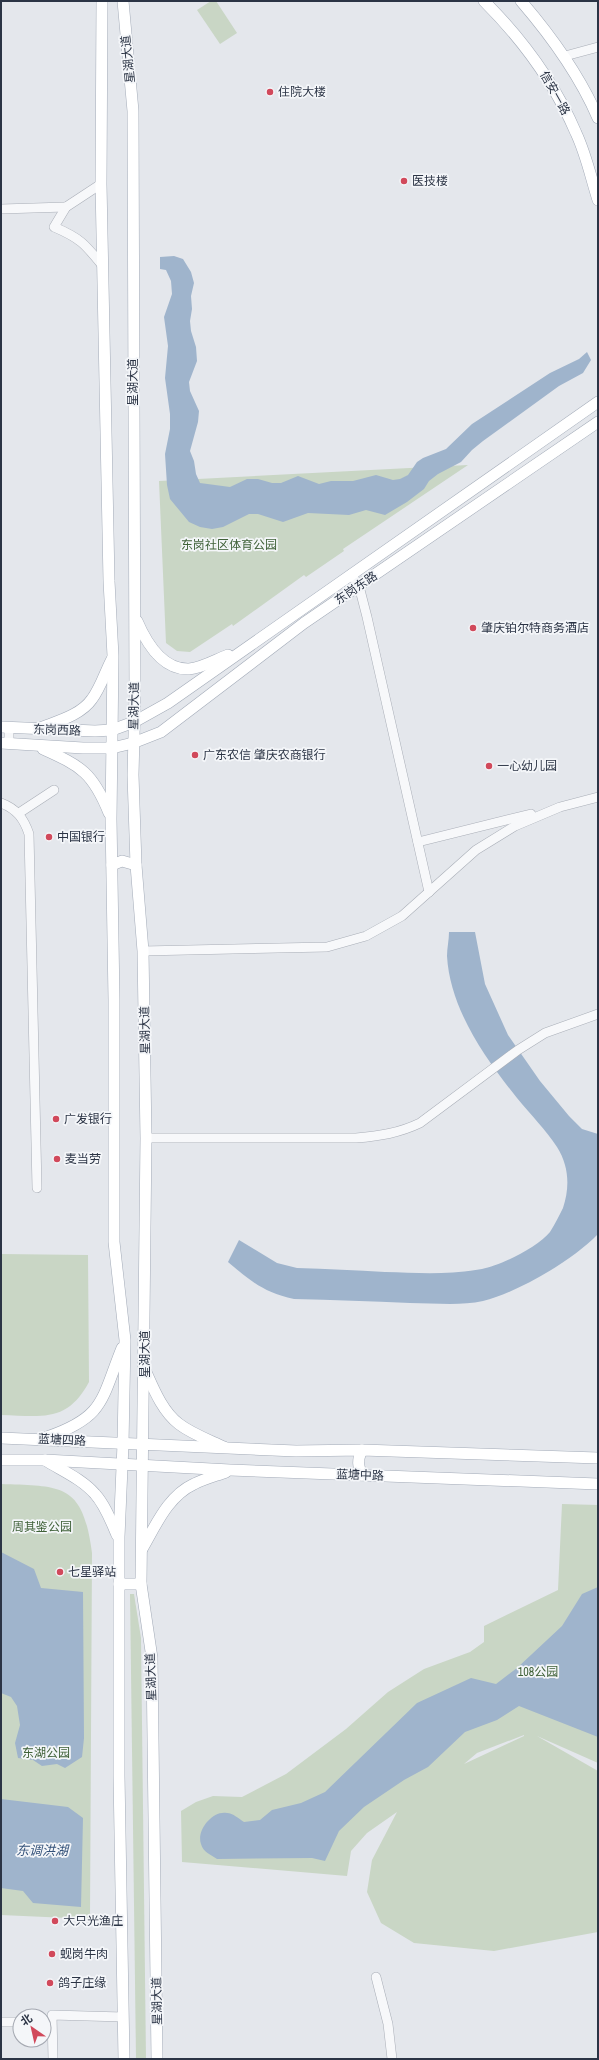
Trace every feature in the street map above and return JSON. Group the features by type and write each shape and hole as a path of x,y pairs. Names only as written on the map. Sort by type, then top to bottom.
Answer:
{"main road":[{"name":"星湖大道","path":"102,1 102,265 109,581 113,656 111,820 114,1000 114,1242 125,1340 119,1537 119,1776 124,2059"},
{"name":"星湖大道","path":"123,1 133,110 135,616 134,743 136,865 143,951 146,1138 145,1371 141,1584 152,1658 157,2059"},
{"name":"信安一路","path":"484,1 538,64 559,99 577,134 598,200"},
{"path":"521,1 565,56 589,98 598,118"},
{"path":"579,415 598,392"},
{"name":"东岗东路","path":"112,730 134,722 168,703 598,402"},
{"name":"东岗东路","path":"112,748 134,743 161,732 304,623 593,428 598,422"},
{"path":"135,616 143,636 154,652 167,663 182,668 203,666 248,646"},
{"path":"36,729 71,716 87,705 93,698 113,656"},
{"name":"东岗西路","path":"5,728 112,730"},
{"name":"东岗西路","path":"5,743 36,746 112,748"},
{"path":"36,746 71,762 88,775 98,790 111,820"},
{"path":"112,865 122,861 136,865"},
{"path":"42,1439 66,1431 80,1423 98,1407 125,1340"},
{"path":"145,1371 171,1418 189,1430 226,1448"},
{"name":"蓝塘四路","path":"1,1438 123,1444"},
{"name":"蓝塘中路","path":"123,1444 143,1446 362,1450 598,1458"},
{"path":"362,1450 358,1457 358,1467 362,1475"},
{"name":"蓝塘四路","path":"1,1460 45,1460 122,1464"},
{"path":"45,1460 85,1485 95,1494 107,1512 119,1537"},
{"name":"蓝塘中路","path":"122,1464 230,1470 598,1484"},
{"path":"142,1550 162,1515 179,1494 193,1484 230,1470"},
{"path":"119,1584 141,1584"}],"street":[{"path":"565,56 598,47"},
{"path":"101,184 66,208 54,227 75,236 84,242 102,265"},
{"path":"1,209 66,208"},
{"path":"351,574 359,586 430,892"},
{"path":"5,728 5,743"},
{"path":"18,813 54,790"},
{"path":"418,842 598,797"},
{"path":"1,803 9,806 18,813 25,822 30,834 36,1188"},
{"path":"143,951 327,947 366,936 402,916 476,850 515,826 560,807"},
{"path":"146,1138 356,1138 385,1136 402,1131 420,1123 518,1050 545,1033 598,1014"},
{"path":"376,1977 388,2024 392,2059"},
{"path":"52,2016 124,2017"},
{"path":"1,2022 12,2022"},
{"path":"52,2048 53,2059"}],"green space":[{"path":"211,1 216,1 237,33 220,44 197,10"},
{"name":"东岗社区体育公园","path":"468,465 343,549 344,551 306,577 304,575 233,626 232,624 190,652 177,651 166,643 159,481"},
{"path":"1,1254 88,1255 89,1382 81,1395 72,1405 62,1411 41,1416 1,1415"},
{"name":"东湖公园","path":"1,1484 40,1486 66,1493 76,1501 83,1513 88,1530 92,1553 90,1919 1,1915"},
{"name":"108公园","path":"562,1504 598,1505 598,1763 537,1736 598,1771 598,1932 494,1951 414,1943 381,1923 367,1892 372,1860 397,1812 367,1833 351,1851 347,1876 182,1862 181,1811 196,1802 213,1796 242,1797 286,1774 346,1729 388,1692 424,1669 470,1652 484,1642 484,1626 558,1590","holes":["524,1736 464,1764 477,1753"]},
{"path":"130,1594 134,1594 141,1638 146,2059 136,2059"}],"water":[{"path":"174,256 183,259 191,272 194,283 191,296 192,309 190,321 191,331 196,347 197,361 189,382 190,391 199,411 198,422 190,451 200,483 230,487 247,479 258,479 272,483 281,483 298,476 319,484 331,481 353,481 376,475 393,480 400,479 408,475 417,462 446,449 472,424 550,373 579,359 587,352 591,360 583,373 559,386 483,441 461,462 438,474 429,481 424,489 407,502 385,515 366,510 349,515 308,513 283,522 258,514 249,514 223,527 212,529 200,527 189,522 170,499 167,485 165,454 170,429 170,414 165,378 168,346 164,317 172,294 171,281 166,270 160,269 160,257"},
{"path":"449,932 475,932 485,984 508,1035 540,1081 569,1116 582,1129 598,1134 598,1234 575,1254 529,1283 497,1297 474,1303 447,1304 294,1299 274,1293 258,1285 228,1262 239,1240 277,1263 297,1268 409,1273 470,1271 499,1264 537,1244 550,1232 563,1208 567,1192 567,1177 561,1154 543,1128 505,1083 471,1032 462,1014 450,976 447,956"},
{"path":"1,1552 34,1569 41,1588 83,1592 84,1738 82,1757 65,1768 57,1764 42,1766 33,1760 18,1758 15,1743 20,1725 17,1706 11,1697 1,1693"},
{"path":"598,1587 598,1737 519,1706 497,1720 465,1732 428,1767 404,1780 364,1807 339,1831 325,1861 312,1858 217,1859 204,1849 200,1839 203,1827 216,1815 229,1813 244,1822 260,1820 272,1810 301,1803 325,1792 417,1703 471,1678 496,1684 517,1668 562,1626 582,1594"},
{"name":"东调洪湖","path":"1,1799 68,1807 83,1818 81,1907 33,1903 23,1891 1,1888"}],"place":[{"name":"住院大楼","path":"270,92"},
{"name":"医技楼","path":"404,181"},
{"name":"肇庆铂尔特商务酒店","path":"473,628"},
{"name":"广东农信 肇庆农商银行","path":"195,755"},
{"name":"一心幼儿园","path":"489,766"},
{"name":"中国银行","path":"49,837"},
{"name":"广发银行","path":"56,1119"},
{"name":"麦当劳","path":"57,1159"},
{"name":"七星驿站","path":"60,1572"},
{"name":"大只光渔庄","path":"55,1921"},
{"name":"蚬岗牛肉","path":"52,1954"},
{"name":"鸽子庄缘","path":"50,1983"}],"park label":[{"name":"周其鉴公园","path":"42,1527"}]}
